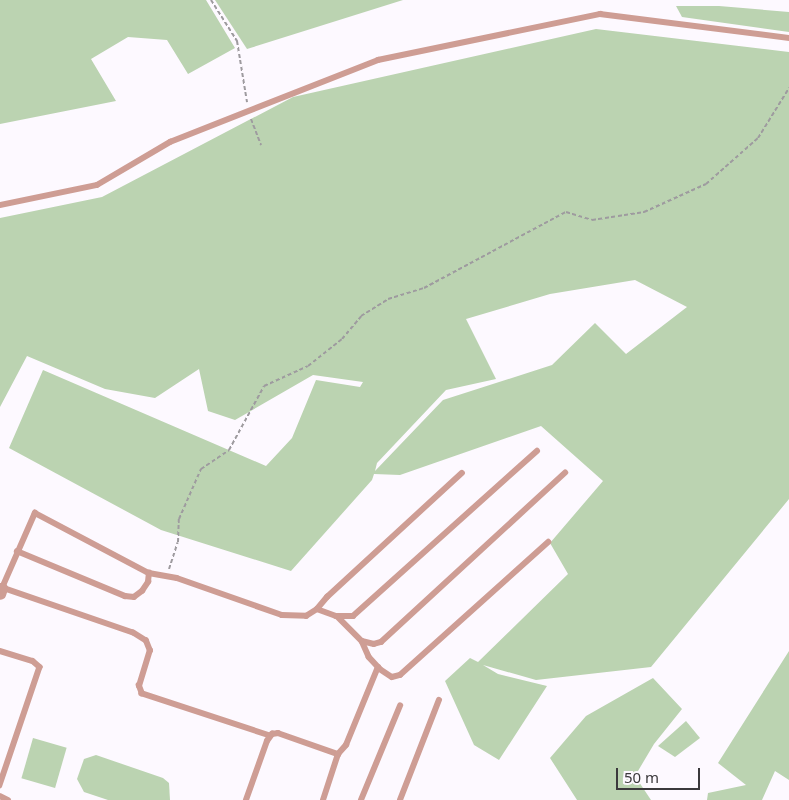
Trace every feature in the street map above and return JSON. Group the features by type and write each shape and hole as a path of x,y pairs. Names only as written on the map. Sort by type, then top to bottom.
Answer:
{"lane":[{"path":"0,204 97,185 170,142 378,60 600,14 789,38"},
{"path":"317,609 338,616 353,616 537,450"},
{"path":"338,754 278,733 270,736 142,694 139,686 150,650 146,641 133,633 1,590 17,551 35,513 149,573 176,578 282,615 306,616 317,609 327,597 462,473"},
{"path":"362,641 374,644 381,642 565,473"},
{"path":"338,616 362,641 369,657 378,667 392,677 400,675 548,542"},
{"path":"17,551 125,596 134,597 142,591 148,582 149,573"},
{"path":"0,651 33,661 40,667 0,785"},
{"path":"323,800 338,754 346,745 378,667"},
{"path":"400,800 438,700"},
{"path":"361,800 400,706"},
{"path":"246,800 270,736"},
{"path":"0,796 8,800"}],"path":[{"path":"211,0 237,41 248,110 261,144"},
{"path":"167,574 178,542 178,519 201,469 228,450 264,386 308,366 342,339 361,316 388,299 424,288 566,212 592,220 644,212 706,184 758,138 789,88"}],"green space":[{"path":"0,0 206,0 235,48 188,74 167,40 128,37 91,59 116,101 0,124"},
{"path":"215,0 403,0 247,49"},
{"path":"676,6 719,6 789,12 789,32 682,17"},
{"path":"596,29 789,52 789,499 651,667 536,680 483,665 498,674 547,686 499,760 474,745 445,681 470,658 478,662 568,574 550,543 603,481 541,426 400,475 374,474 372,480 291,571 161,530 9,448 43,370 266,466 292,438 316,380 360,387 363,382 313,375 235,420 208,411 199,369 155,398 105,389 27,356 0,407 0,218 102,197 293,97","holes":["635,280 687,307 626,354 595,323 552,365 443,400 375,471 377,463 446,390 496,379 466,319 550,294"]},
{"path":"789,651 789,780 775,771 762,800 707,800 708,793 746,785 718,763"},
{"path":"653,678 682,709 654,744 635,776 651,800 577,800 550,758 586,716"},
{"path":"686,721 700,738 675,757 658,746"},
{"path":"33,738 67,748 55,788 21,778"},
{"path":"96,755 163,778 169,783 170,800 108,800 84,792 77,779 84,759"}]}
